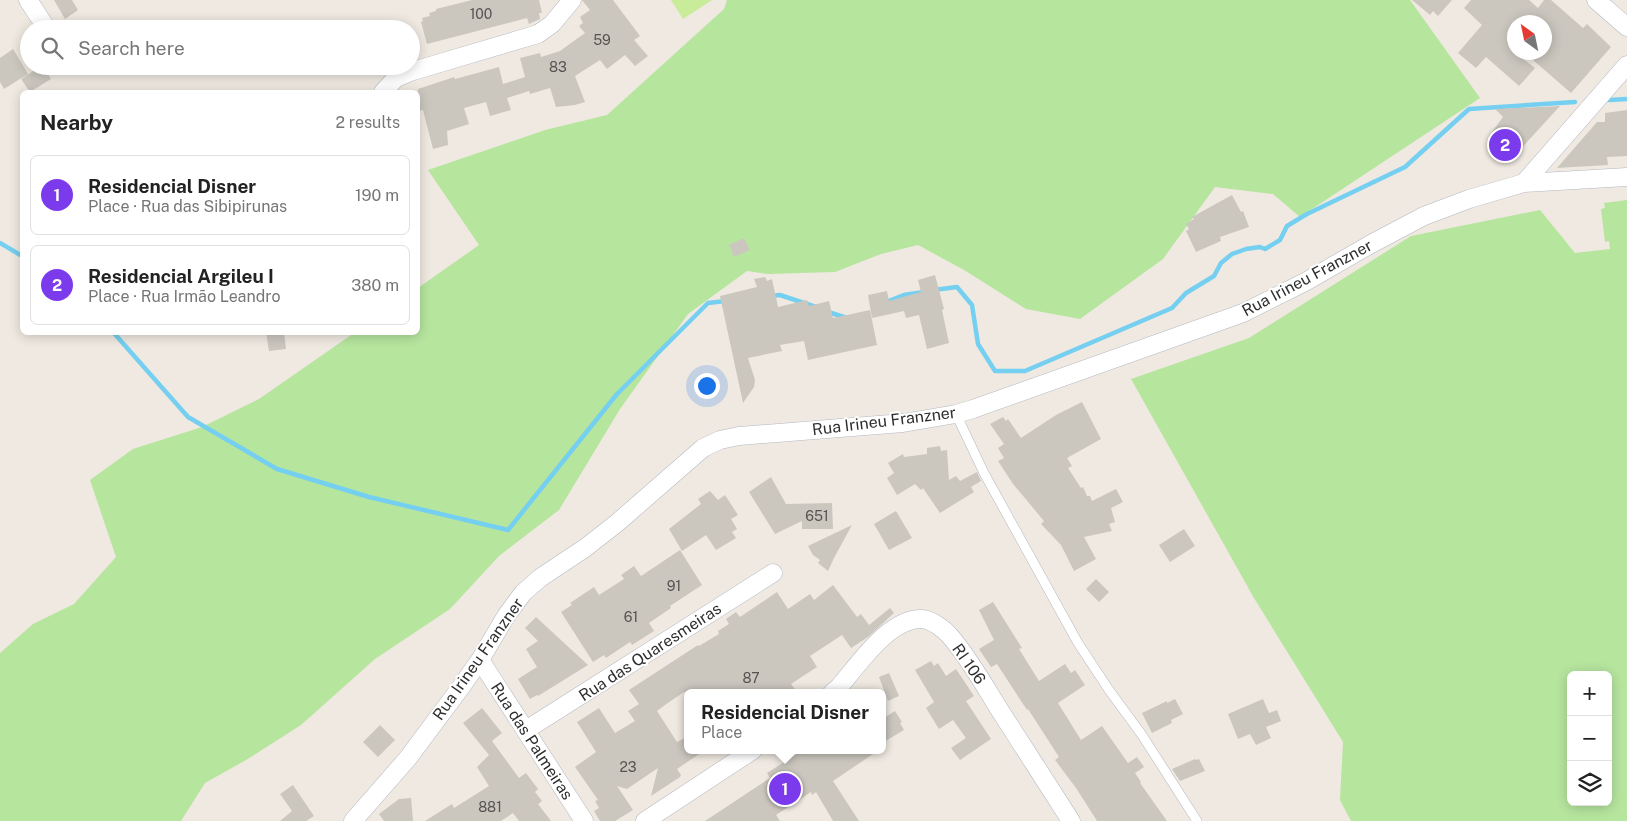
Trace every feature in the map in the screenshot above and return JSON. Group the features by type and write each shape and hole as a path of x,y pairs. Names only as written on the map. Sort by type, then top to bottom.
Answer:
{"street":[{"path":"28,0 41,20"},
{"path":"420,69 538,34 552,24 572,0"},
{"path":"1596,0 1627,27"},
{"path":"1524,183 1627,65"},
{"path":"385,90 396,78 403,75"},
{"name":"Rua Irineu Franzner","path":"353,821 408,758 462,688 506,616 524,593 540,578 617,524 703,448 720,440 739,436 903,422 956,414 998,401 1243,313 1297,286 1424,216 1470,199 1524,183 1627,177"},
{"name":"Rua das Quaresmeiras","path":"526,730 773,573"},
{"name":"RI 106","path":"837,689 883,636 895,627 906,622 923,619 938,625 950,636 977,673 1071,821"},
{"name":"Rua das Palmeiras","path":"480,660 584,821"},
{"path":"645,821 747,754"}],"lane":[{"path":"956,414 984,473 1078,643 1142,735 1197,821"}],"green space":[{"path":"671,0 712,0 683,19"},
{"path":"727,0 1410,0 1480,98 1300,217 1273,194 1215,187 1163,259 1080,319 1026,309 964,270 918,245 881,254 835,272 768,274 747,271 688,314 620,409 559,510 499,556 450,609 375,659 301,725 246,760 205,783 181,821 0,821 0,653 33,624 74,604 116,557 90,480 133,449 202,427 259,399 351,335 420,335 420,287 479,245 428,170 545,130 607,115 724,9"},
{"path":"1627,200 1627,821 1351,821 1340,800 1343,742 1254,598 1131,379 1249,338 1411,236 1540,210 1575,253 1610,249 1609,241 1605,242 1601,209 1605,208 1604,203"}],"building":[{"path":"54,0 72,0 78,10 65,19"},
{"path":"472,0 539,0 542,13 539,13 540,19 529,24 527,18 427,44 421,22 423,21 422,18 430,16 429,13 436,11 436,9"},
{"path":"582,0 613,0 640,36 634,40 648,56 635,66 625,55 607,69 600,60 575,76 585,102 575,105 556,107 550,88 530,94 529,91 507,98 511,110 490,116 486,102 464,108 469,124 447,131 448,145 433,149 423,110 420,111 420,90 418,89 454,77 455,79 499,67 503,84 525,77 520,58 540,53 541,57 560,51 585,33 579,26 583,23 580,17 590,10"},
{"path":"1412,0 1452,0 1438,16 1433,11 1430,15"},
{"path":"1471,0 1529,0 1538,8 1544,0 1551,0 1583,28 1587,24 1611,47 1571,93 1533,60 1552,60 1552,15 1507,15 1507,60 1524,60 1535,68 1519,86 1486,57 1476,68 1458,53 1482,25 1464,8"},
{"path":"13,49 20,61 20,75 26,75 4,89 0,82 0,58"},
{"path":"27,75 49,75 51,79 33,90 29,90 21,79"},
{"path":"1560,106 1515,155 1503,162 1491,143 1494,140 1489,136 1503,117 1495,109"},
{"path":"1627,110 1627,156 1607,157 1608,165 1557,168 1597,122 1605,122 1605,113"},
{"path":"1232,195 1241,212 1243,211 1249,227 1220,237 1221,241 1196,252 1186,231 1189,229 1186,224 1194,219 1192,217"},
{"path":"744,238 750,250 734,257 729,245"},
{"path":"935,275 944,309 942,310 949,343 927,349 919,315 906,318 904,311 872,318 868,295 887,291 889,301 921,292 918,280"},
{"path":"765,277 767,281 772,279 778,307 807,300 809,306 829,301 833,318 870,310 877,345 808,360 804,341 780,345 782,351 748,358 755,380 754,387 743,403 720,296 757,287 754,279"},
{"path":"266,335 284,335 286,349 269,351"},
{"path":"1082,402 1101,439 1067,458 1072,466 1068,468 1092,501 1116,489 1123,502 1111,508 1115,522 1109,524 1112,531 1084,537 1096,559 1074,571 1061,545 1041,524 1044,521 1013,484 998,461 1004,458 998,448 1004,444 990,424 1003,417 1006,421 1008,419 1021,438 1056,415"},
{"path":"940,446 941,451 947,450 949,480 956,476 960,481 977,472 981,481 971,487 974,492 940,513 923,488 921,490 915,484 897,495 887,478 894,473 888,463 903,454 904,457 927,454 927,448"},
{"path":"771,477 786,504 832,503 833,529 802,529 802,521 775,534 749,492"},
{"path":"710,491 718,500 725,495 738,515 731,519 737,529 732,532 736,538 716,550 706,535 682,551 669,529 701,504 698,499"},
{"path":"896,511 912,538 889,550 874,524"},
{"path":"852,525 828,571 818,563 820,560 813,555 808,546"},
{"path":"1184,529 1195,546 1170,562 1159,545"},
{"path":"680,550 702,585 670,606 671,608 649,623 654,631 632,645 630,642 606,658 604,655 593,662 561,612 572,605 570,603 594,587 599,595 624,579 621,575 634,566 641,576"},
{"path":"1096,579 1109,592 1099,602 1086,589"},
{"path":"833,585 857,617 861,614 869,625 890,608 894,613 868,637 851,648 842,635 810,656 817,667 791,684 795,689 684,689 684,692 657,711 677,742 684,738 684,754 699,754 677,769 681,775 680,777 651,796 658,768 627,789 617,786 633,810 615,821 600,821 594,811 599,808 595,801 598,800 575,767 596,752 577,722 599,708 615,733 635,721 628,711 639,704 629,690 698,645 719,634 718,631 729,624 726,619 736,612 740,617 777,592 788,609 810,594 814,600"},
{"path":"993,602 1022,648 1019,649 1039,681 1065,664 1071,673 1075,670 1085,685 1058,703 1081,740 1102,726 1128,763 1137,757 1144,767 1135,773 1167,821 1097,821 1055,760 1059,757 1028,709 997,664 991,667 979,649 994,640 979,610"},
{"path":"536,617 588,665 530,699 518,679 537,667 526,649 538,641 525,628"},
{"path":"931,661 934,666 938,663 946,676 956,669 974,696 966,701 991,739 960,760 951,748 966,738 953,720 939,729 926,708 934,702 915,670"},
{"path":"889,673 899,696 888,701 886,689 884,689 879,677"},
{"path":"1175,699 1183,714 1171,720 1172,723 1152,733 1142,713"},
{"path":"1263,699 1269,713 1277,710 1281,721 1266,727 1271,738 1256,745 1250,734 1238,739 1228,714"},
{"path":"482,708 502,733 492,741 519,778 526,773 538,789 535,792 542,801 538,804 551,821 519,821 513,813 501,821 425,821 452,804 454,808 489,786 477,767 489,755 463,723"},
{"path":"895,711 902,722 900,723 904,730 886,741 886,717"},
{"path":"380,725 395,740 378,757 363,742"},
{"path":"797,754 873,754 833,781 859,821 833,821 816,792 812,795 811,792 776,815 780,821 705,821 770,778 767,773"},
{"path":"1199,759 1205,771 1180,781 1172,769"},
{"path":"293,785 314,816 306,821 280,821 292,811 280,794"},
{"path":"411,798 413,821 384,821 379,814 399,799"}],"waterway":[{"path":"1609,100 1627,99"},
{"path":"934,290 957,287 972,305 978,344 995,371 1025,371 1172,308 1186,293 1214,276 1221,263 1232,254 1246,249 1260,247 1265,249 1280,240 1287,226 1307,214 1405,167 1469,109 1575,102"},
{"path":"0,243 20,255"},
{"path":"886,302 904,295 924,292"},
{"path":"771,296 780,295 816,307"},
{"path":"116,335 188,417 277,469 369,497 508,530 617,394 708,303 726,301"},
{"path":"828,312 847,318"}],"place":[{"name":"Residencial Argileu I","path":"1505,145"},
{"name":"Residencial Disner","path":"785,789"}]}
